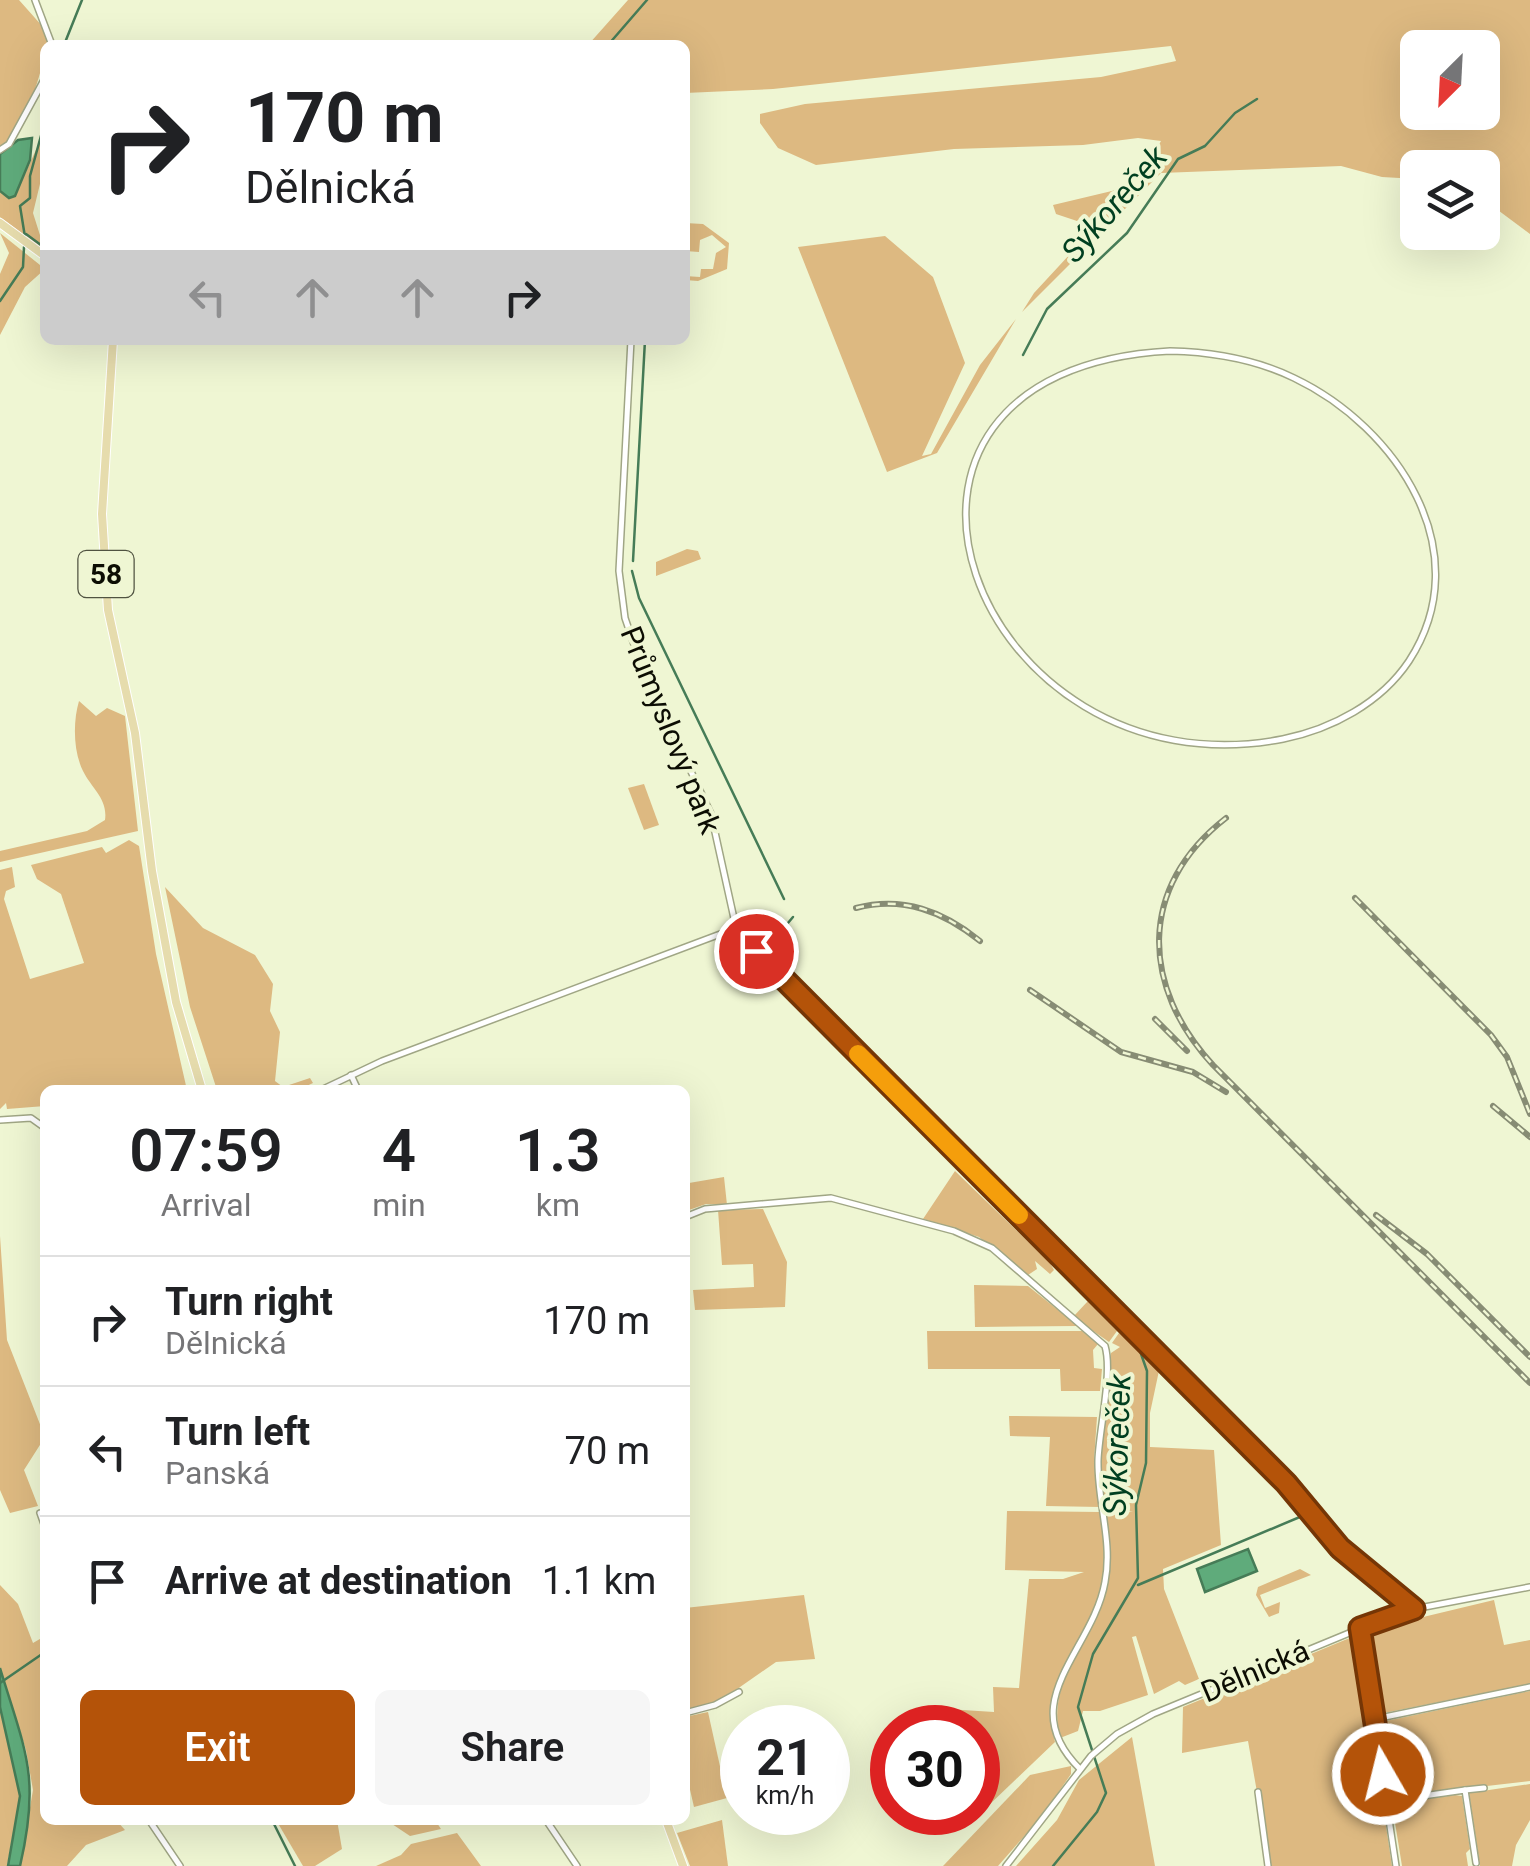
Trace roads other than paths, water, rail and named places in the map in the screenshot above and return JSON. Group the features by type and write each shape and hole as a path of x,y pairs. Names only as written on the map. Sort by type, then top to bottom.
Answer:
{"main road":[{"path":"0,223 40,252"},
{"name":"58","path":"113,345 102,514 108,610 135,733 152,871 176,1002 201,1085"},
{"path":"668,1825 682,1866"}],"street":[{"path":"35,0 50,40"},
{"path":"0,150 9,144 40,87"},
{"name":"Průmyslový park","path":"630,345 619,571 625,618 641,665 710,814 735,923 744,926 742,934"},
{"path":"1213,353 1296,379 1347,411 1370,432 1414,489 1431,530 1434,592 1424,632 1406,666 1361,708 1323,727 1283,739 1222,744 1181,740 1119,722 1080,702 1014,647 989,610 971,570 966,504 977,461 997,427 1044,384 1084,365 1126,354 1213,353"},
{"path":"330,1085 731,930 735,923"},
{"path":"731,930 742,934 1292,1489 1331,1539 1414,1609"},
{"path":"351,1074 356,1085"},
{"path":"0,1120 31,1118 40,1124"},
{"path":"690,1215 705,1209 831,1198 954,1231 992,1248 1104,1346 1098,1456 1107,1575 1092,1620 1056,1690 1053,1715 1060,1748 1080,1770"},
{"name":"Dělnická","path":"1006,1866 1091,1756 1153,1714 1414,1609 1530,1587"},
{"path":"1360,1628 1396,1866"},
{"path":"1376,1719 1530,1687"},
{"path":"690,1712 716,1705 738,1692"},
{"path":"1387,1801 1484,1788"},
{"path":"1465,1790 1476,1864"},
{"path":"1258,1792 1268,1866"},
{"path":"152,1825 180,1866"},
{"path":"549,1825 577,1866"}],"waterway":[{"path":"66,40 82,0"},
{"path":"612,40 647,0"},
{"name":"Sýkoreček","path":"1023,355 1047,309 1127,233 1178,159 1205,146 1235,113 1257,99"},
{"path":"25,237 20,206 30,198 30,176 40,139"},
{"path":"26,234 40,244"},
{"path":"0,301 23,267 24,247"},
{"path":"633,561 645,345"},
{"path":"632,571 639,598 784,899"},
{"name":"Sýkoreček","path":"767,948 793,917"},
{"name":"Sýkoreček","path":"761,964 1140,1351 1147,1371 1146,1463 1136,1505 1138,1578 1093,1654 1078,1707 1106,1793 1097,1812 1053,1866"},
{"path":"1138,1585 1307,1514"},
{"path":"0,1683 40,1655"},
{"path":"274,1825 295,1866"}],"railway":[{"path":"1226,818 1197,845 1176,875 1164,906 1159,938 1162,971 1172,1003 1189,1035 1213,1065 1530,1383"},
{"path":"1355,898 1491,1035 1507,1057 1530,1114"},
{"path":"856,908 890,904 922,909 952,921 980,941"},
{"path":"1030,990 1121,1052 1193,1072 1226,1092"},
{"path":"1155,1019 1187,1051"},
{"path":"1493,1106 1530,1137"},
{"path":"1376,1215 1427,1254 1530,1357"}]}
